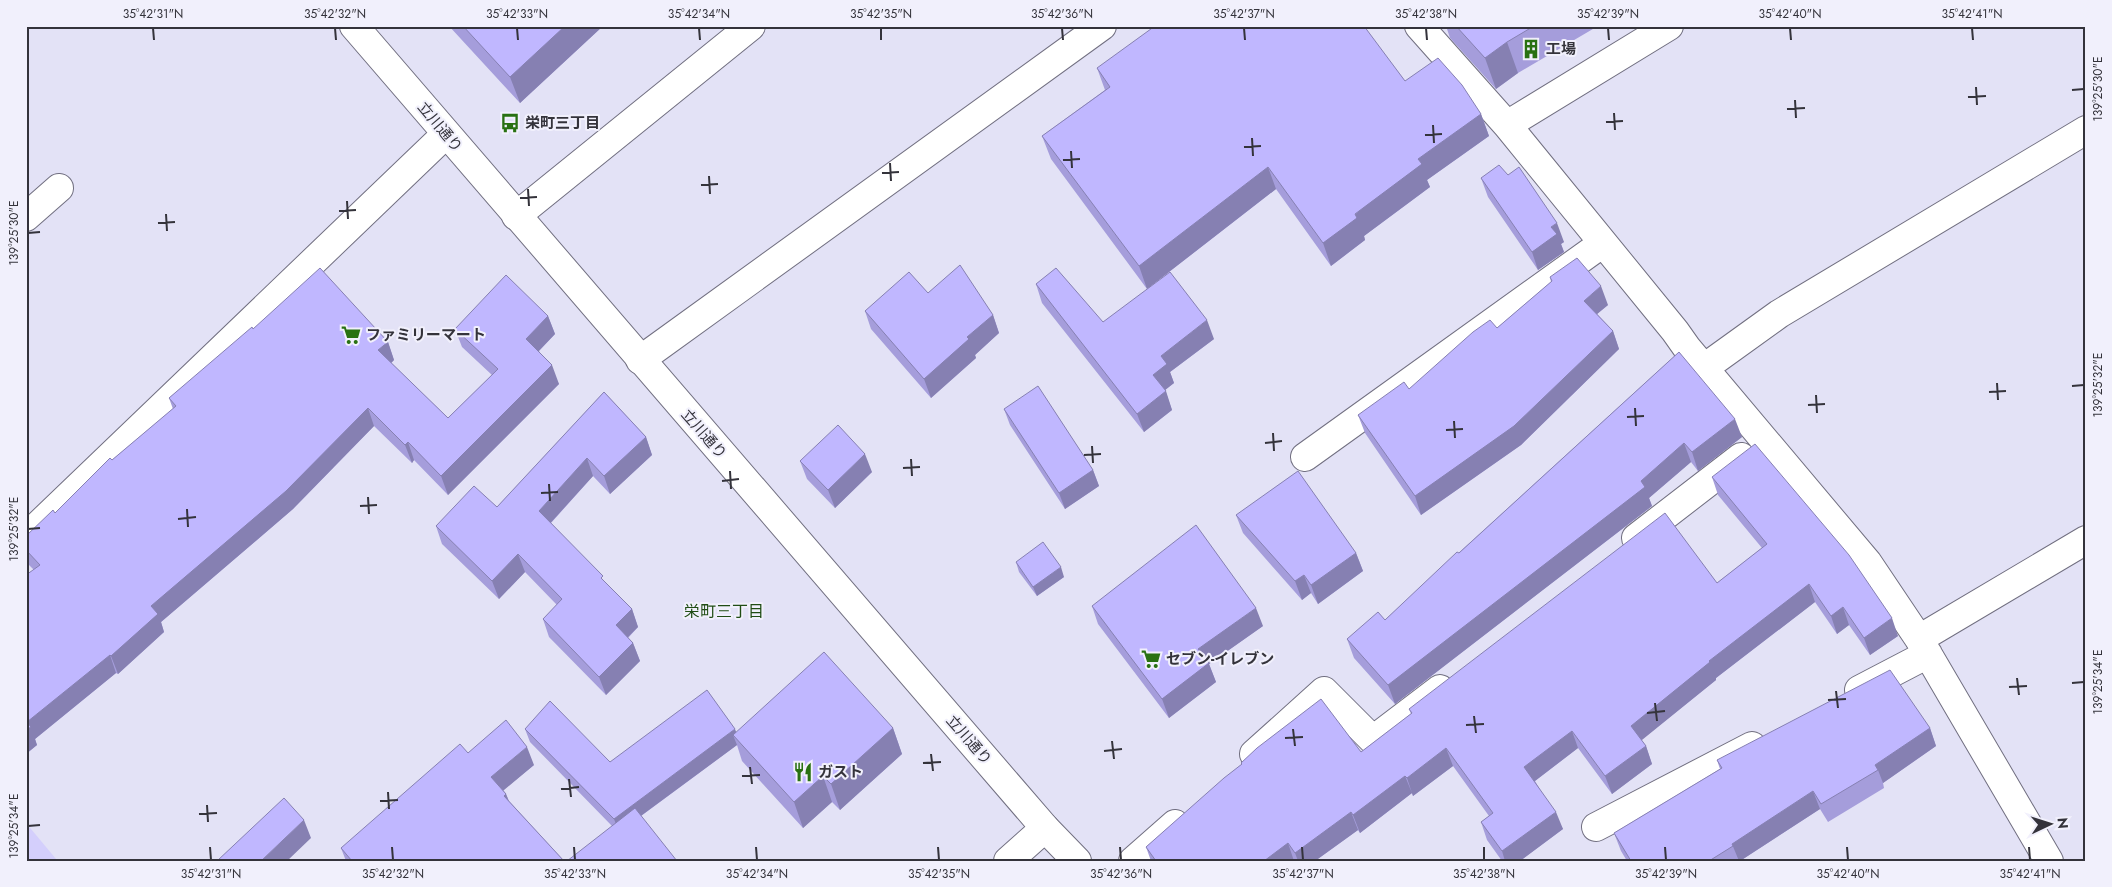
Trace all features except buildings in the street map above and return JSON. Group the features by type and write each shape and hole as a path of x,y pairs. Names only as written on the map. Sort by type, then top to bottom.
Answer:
{"street":[{"name":"立川通り","path":"354,26 1045,828 1077,861"},
{"path":"516,216 751,26"},
{"path":"640,360 1102,26"},
{"path":"1419,26 1507,125 1704,368 1868,563 1924,647 2049,861"},
{"path":"1507,125 1669,26"},
{"path":"1704,368 1779,314 2086,130"},
{"path":"26,537 446,134"},
{"path":"26,217 59,188"},
{"path":"1305,457 1603,242"},
{"path":"1616,553 1765,439"},
{"path":"1841,700 2086,540"},
{"path":"1236,770 1324,691 1373,740 1459,674"},
{"path":"1596,827 1771,736"},
{"path":"1133,861 1192,809"},
{"path":"1008,861 1045,828"}],"shaded area":[{"path":"26,823 56,859 54,861 26,861"}],"place":[{"name":"工場","path":"1531,49"},
{"name":"栄町三丁目","path":"510,123"},
{"name":"ファミリーマート","path":"351,335"},
{"name":"セブン-イレブン","path":"1151,659"},
{"name":"ガスト","path":"803,772"}],"district":[{"name":"栄町三丁目","path":"724,611"}]}
